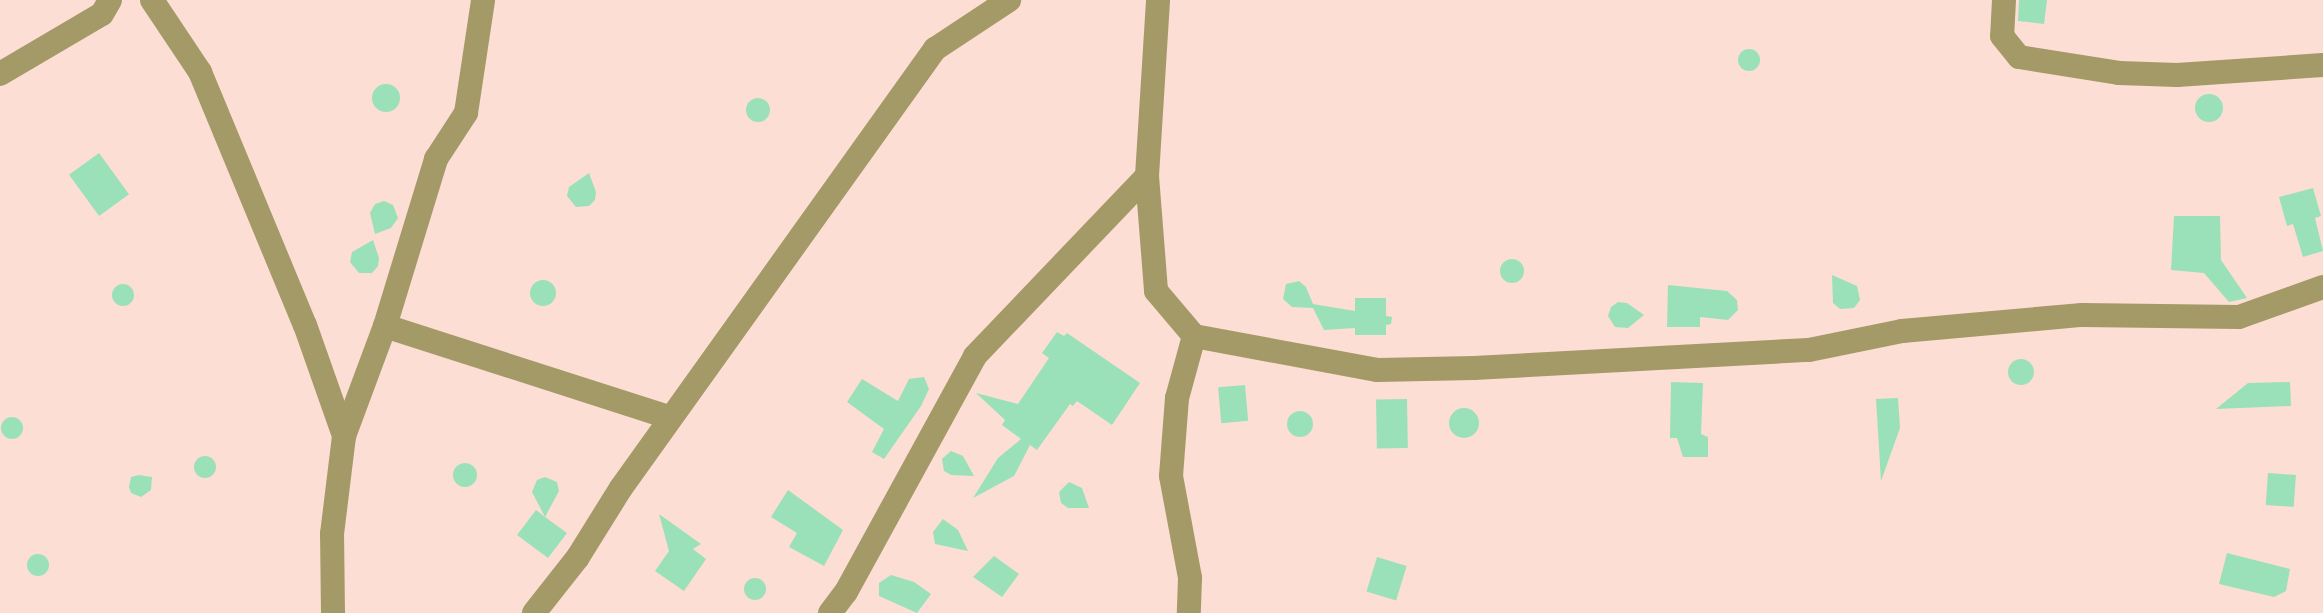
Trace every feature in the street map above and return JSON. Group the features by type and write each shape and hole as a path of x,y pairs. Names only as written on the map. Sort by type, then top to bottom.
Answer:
{"street":[{"path":"0,74 102,14 110,0"},
{"path":"152,0 200,72 305,325 344,436"},
{"path":"333,613 332,534 344,436 385,326 436,159 466,113 483,0"},
{"path":"534,613 578,557 621,488 935,49 1009,0"},
{"path":"1158,0 1147,176 1156,291 1194,336 1378,370 1474,368 1809,350 1902,331 2082,315 2239,317 2323,287"},
{"path":"2004,0 2002,36 2019,57 2119,73 2177,75 2323,65"},
{"path":"830,613 853,579 975,356 1147,176"},
{"path":"385,326 671,418"},
{"path":"1189,613 1190,578 1171,476 1177,398 1194,336"}],"building":[{"path":"2019,0 2047,0 2044,24 2018,21"},
{"path":"1745,49 1753,49 1760,60 1753,71 1745,71 1738,64 1738,56"},
{"path":"386,84 396,88 400,98 396,108 386,112 376,108 372,98 376,88"},
{"path":"2209,94 2219,98 2223,108 2219,118 2209,122 2199,118 2195,108 2199,98"},
{"path":"753,98 763,98 770,105 770,115 763,122 753,122 746,115 746,105"},
{"path":"99,153 129,194 99,216 69,175"},
{"path":"589,173 596,192 595,200 589,206 576,207 567,196 569,187"},
{"path":"2313,188 2321,216 2315,218 2323,251 2303,257 2293,224 2287,226 2279,197"},
{"path":"384,201 393,205 398,218 391,228 375,234 370,213 375,204"},
{"path":"2174,216 2220,216 2221,260 2247,298 2229,302 2204,273 2171,270"},
{"path":"373,240 379,258 378,266 372,273 359,273 350,262 352,252"},
{"path":"1512,259 1521,262 1524,271 1521,280 1512,283 1503,280 1500,271 1503,262"},
{"path":"1832,275 1857,286 1860,300 1854,308 1840,309 1833,303"},
{"path":"543,280 552,284 556,293 552,302 543,306 534,302 530,293 534,284"},
{"path":"1299,281 1306,287 1313,304 1355,311 1355,298 1386,298 1386,316 1392,317 1391,324 1386,325 1386,335 1355,335 1355,328 1324,330 1313,308 1292,307 1283,299 1286,284"},
{"path":"123,284 131,287 134,295 131,303 123,306 115,303 112,295 115,287"},
{"path":"1668,285 1727,291 1737,300 1738,310 1728,320 1700,317 1700,327 1667,327"},
{"path":"1618,302 1627,303 1644,315 1628,328 1615,327 1608,316 1611,307"},
{"path":"1057,332 1064,336 1067,333 1140,383 1112,425 1077,401 1073,406 1070,404 1037,450 1030,445 1014,476 973,498 998,458 1021,439 1002,425 1005,420 976,393 1018,404 1049,358 1042,353"},
{"path":"2021,359 2030,363 2034,372 2030,381 2021,385 2012,381 2008,372 2012,363"},
{"path":"924,377 929,389 921,406 884,459 872,452 884,429 847,402 862,379 898,401 909,379"},
{"path":"1671,382 1703,383 1701,434 1708,437 1708,457 1683,457 1677,438 1670,438"},
{"path":"2290,382 2291,406 2216,409 2248,383"},
{"path":"1245,385 1248,421 1221,423 1218,387"},
{"path":"1898,398 1900,428 1881,481 1876,399"},
{"path":"1407,399 1408,448 1377,449 1376,400"},
{"path":"1464,408 1470,409 1478,417 1478,429 1470,437 1464,438 1458,437 1450,429 1449,423 1450,417 1458,409"},
{"path":"1300,411 1309,415 1313,424 1309,433 1300,437 1291,433 1287,424 1291,415"},
{"path":"12,417 20,420 23,428 20,436 12,439 4,436 1,428 4,420"},
{"path":"951,451 963,456 974,476 951,475 944,471 942,459"},
{"path":"205,456 213,459 216,467 213,475 205,478 197,475 194,467 197,459"},
{"path":"465,463 473,467 477,475 473,483 465,487 457,483 453,475 457,467"},
{"path":"2268,473 2296,475 2294,507 2266,505"},
{"path":"131,477 152,477 151,490 141,497 131,493 129,487"},
{"path":"545,477 557,482 559,491 545,517 532,492 537,480"},
{"path":"1069,482 1082,488 1089,508 1068,508 1061,503 1059,492"},
{"path":"788,490 843,530 824,566 789,547 797,533 771,517"},
{"path":"536,510 567,533 548,558 517,535"},
{"path":"659,514 701,544 693,549 706,559 684,591 655,571 669,551"},
{"path":"943,519 958,530 968,551 935,544 933,532"},
{"path":"2227,553 2290,569 2286,591 2274,597 2219,584"},
{"path":"38,554 46,557 49,565 46,573 38,576 30,573 27,565 30,557"},
{"path":"994,556 1019,574 1002,597 973,577"},
{"path":"1377,557 1407,566 1396,600 1366,591"},
{"path":"891,575 914,582 931,594 917,613 879,596 879,583"},
{"path":"751,578 759,578 766,589 759,600 751,600 744,593 744,585"}]}
